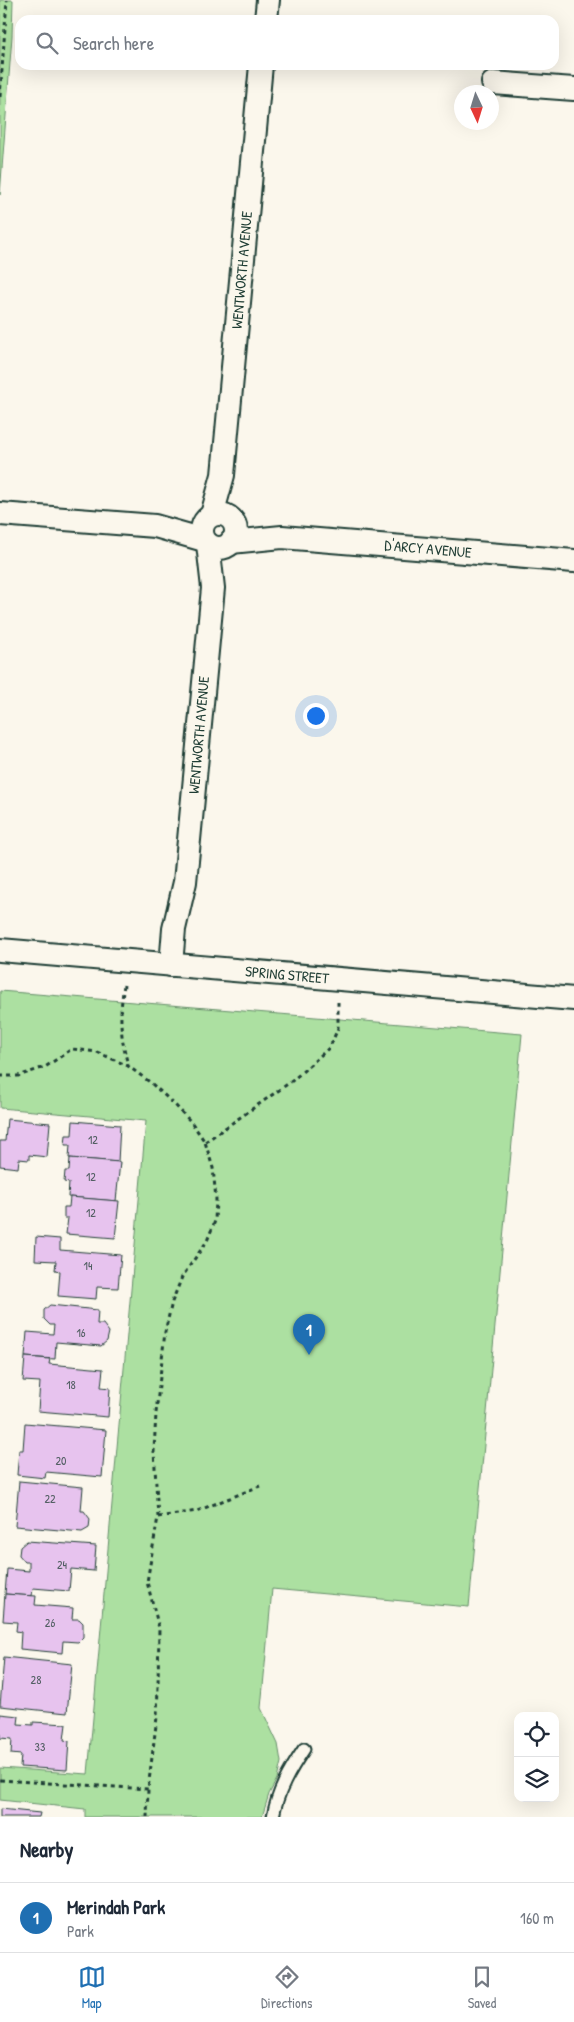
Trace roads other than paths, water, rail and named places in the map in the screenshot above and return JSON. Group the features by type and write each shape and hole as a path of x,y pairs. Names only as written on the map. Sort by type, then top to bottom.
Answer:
{"street":[{"path":"266,15 268,0"},
{"name":"WENTWORTH AVENUE","path":"178,966 188,930 185,882 262,70"},
{"path":"493,83 574,89"},
{"name":"D'ARCY AVENUE","path":"0,514 574,561"},
{"name":"SPRING STREET","path":"0,950 574,999"}],"lane":[{"path":"273,1817 275,1806 288,1775 304,1749"}],"place":[{"name":"Merindah Park","path":"309,1355"}]}
